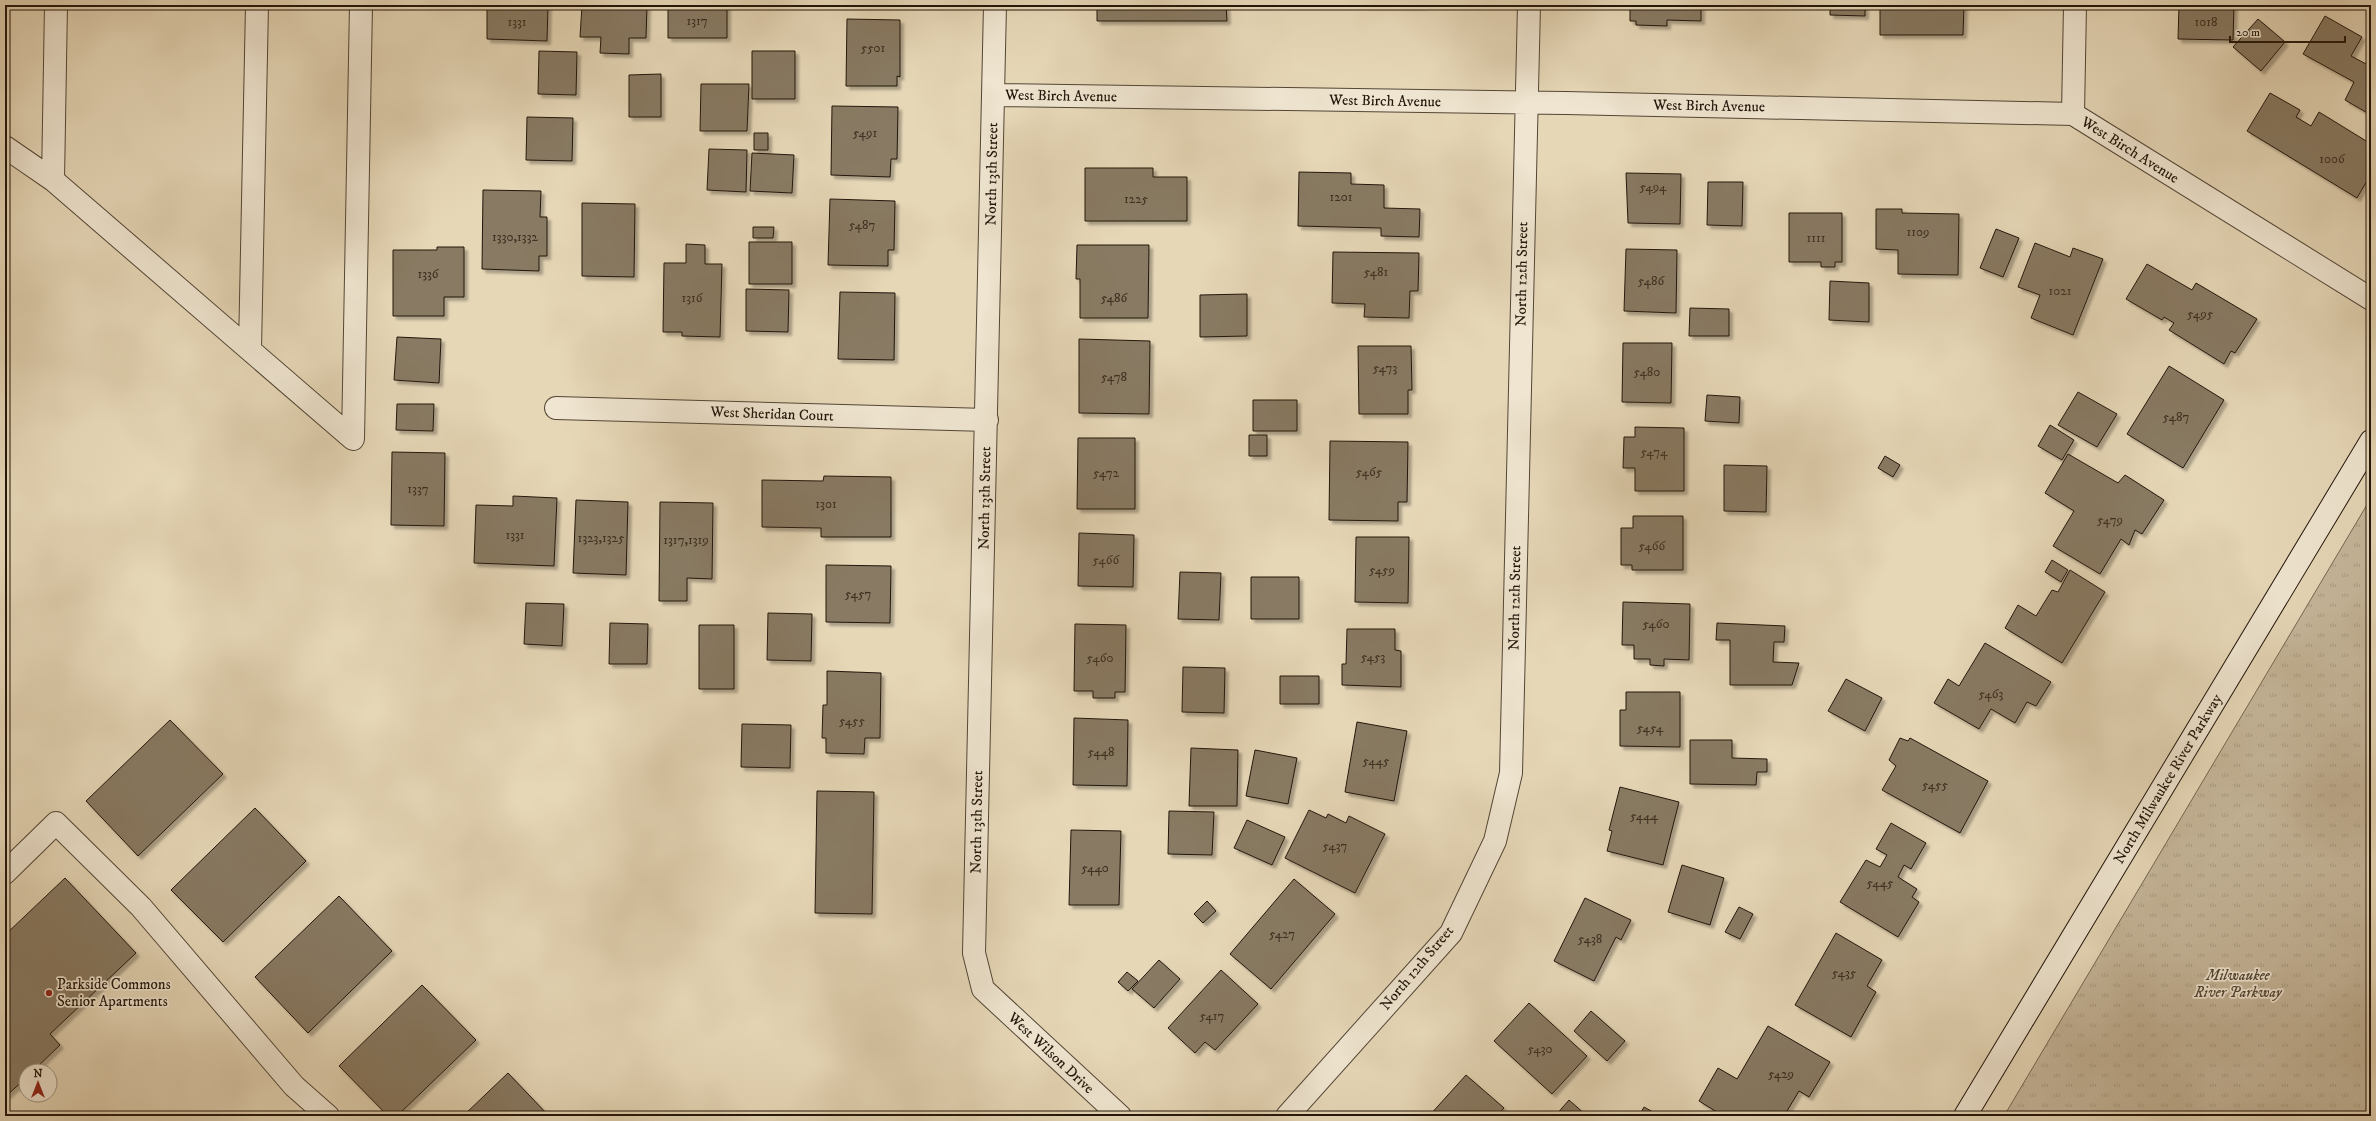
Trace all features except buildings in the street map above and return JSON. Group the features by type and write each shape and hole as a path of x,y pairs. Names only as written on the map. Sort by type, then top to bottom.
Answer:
{"street":[{"path":"53,180 56,5"},
{"path":"250,349 257,5"},
{"path":"5,147 53,180 353,439 360,5"},
{"name":"North 13th Street","path":"983,990 974,953 995,5"},
{"name":"North 12th Street","path":"1287,1116 1451,933 1495,841 1511,773 1529,5"},
{"path":"2072,114 2075,5"},
{"name":"West Birch Avenue","path":"993,95 1526,103 2072,114 2371,299"},
{"name":"West Sheridan Court","path":"556,408 987,420"},
{"name":"North Milwaukee River Parkway","path":"1965,1116 2371,441"},
{"path":"5,873 56,823 140,907 294,1086 328,1116"},
{"name":"West Wilson Drive","path":"983,990 1120,1116"}],"green space":[{"name":"Milwaukee River Parkway","path":"2371,498 2371,1116 2004,1116"}],"place":[{"name":"Parkside Commons Senior Apartments","path":"49,993"}]}
